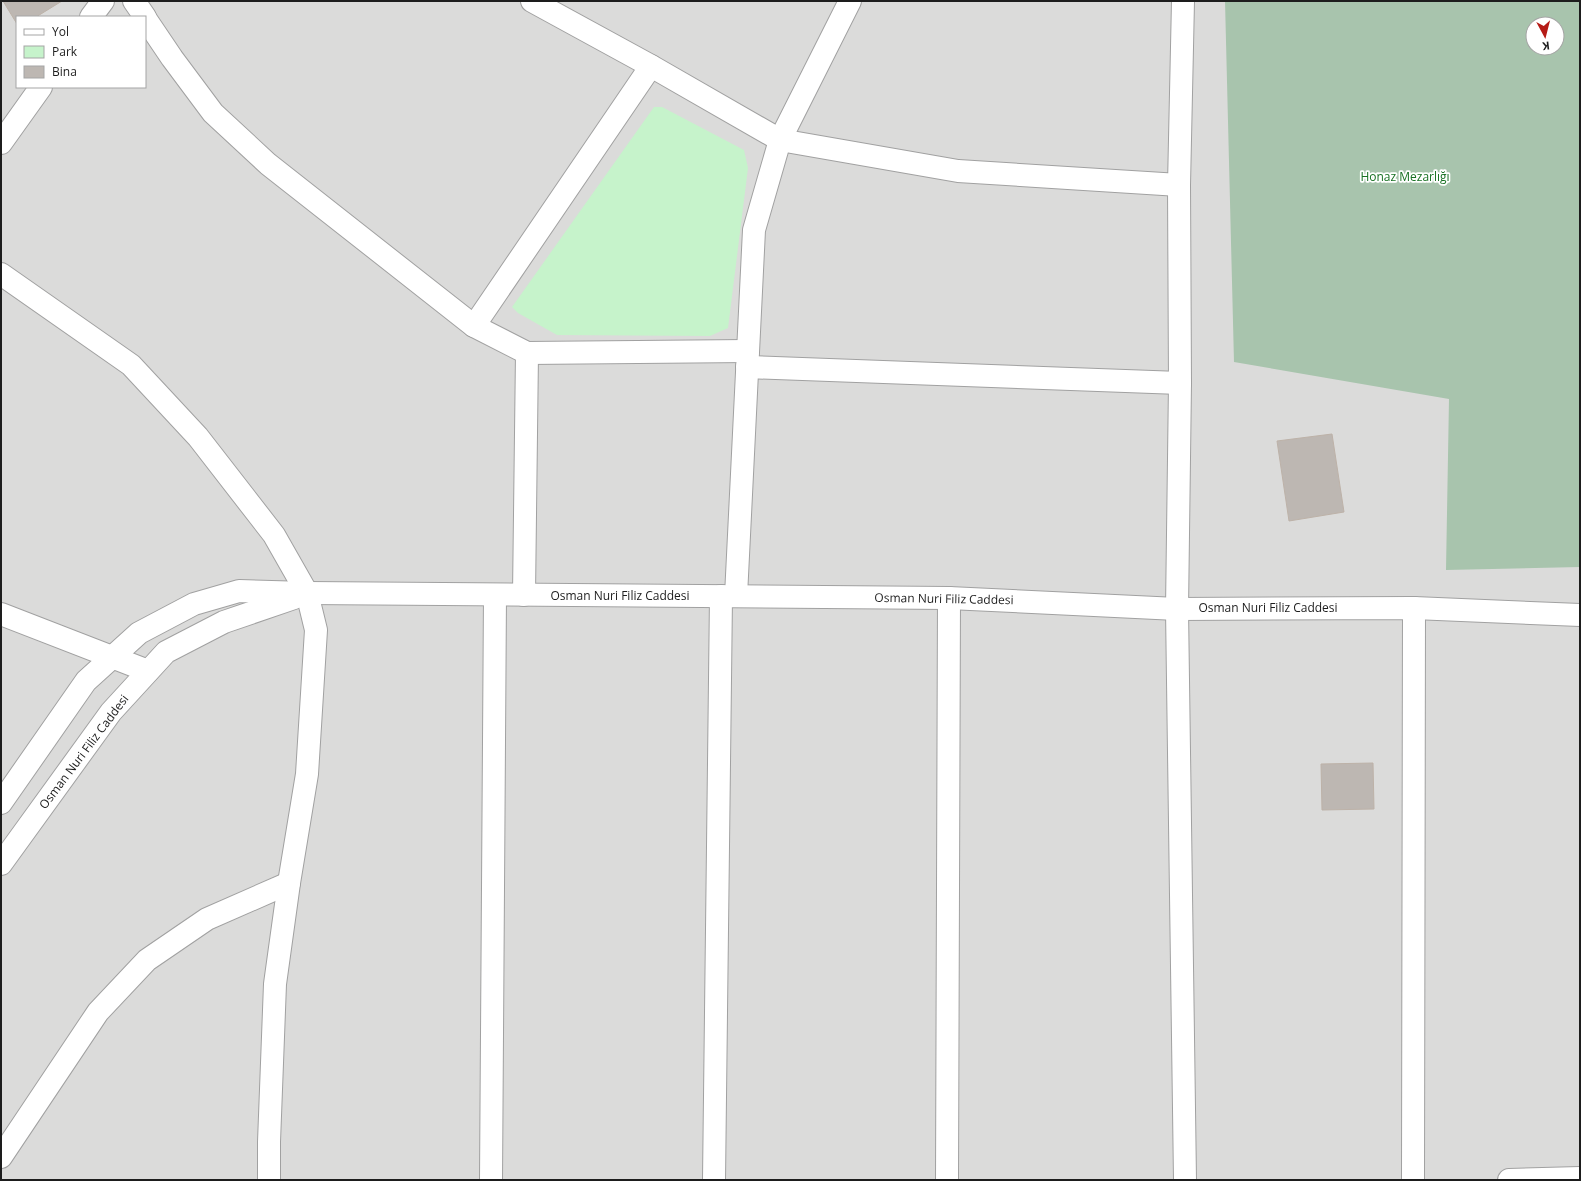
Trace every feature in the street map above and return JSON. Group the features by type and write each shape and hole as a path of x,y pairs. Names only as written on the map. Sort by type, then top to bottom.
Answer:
{"street":[{"path":"92,16 102,1"},
{"path":"134,1 144,16"},
{"path":"532,1 651,66 780,140 958,171 1179,185"},
{"path":"714,1180 729,596 748,359 754,230 780,140 850,1"},
{"path":"1182,1 1179,185 1180,383 1177,609 1185,1180"},
{"path":"146,19 172,58 213,113 268,164 474,326 527,353 748,359 1180,383"},
{"path":"474,326 651,66"},
{"path":"1,143 40,88"},
{"path":"1,274 131,365 198,437 274,535 307,593 316,630 308,767 289,883 275,984 269,1180"},
{"path":"524,595 527,353"},
{"name":"Osman Nuri Filiz Caddesi","path":"1,802 86,681 139,633 194,604 239,591 495,595 949,598 1177,609 1414,608 1580,615"},
{"name":"Osman Nuri Filiz Caddesi","path":"1,864 111,712 166,652 224,622 307,593"},
{"path":"491,1180 495,595"},
{"path":"947,1180 949,598"},
{"path":"1413,1180 1414,608"},
{"path":"1,614 148,671"},
{"path":"1,1157 98,1012 147,960 208,919 289,883"},
{"path":"1509,1180 1580,1178"}],"shaded area":[{"path":"1,1 1580,1 1580,1180 1,1180"}],"green space":[{"name":"Honaz Mezarlığı","path":"1225,1 1580,1 1580,567 1446,570 1449,399 1234,362"},
{"path":"654,107 662,107 744,150 748,168 728,328 710,336 557,335 518,313 512,307"}],"building":[{"path":"3,1 62,1 38,16 16,16 16,22"},
{"path":"1332,434 1344,512 1289,521 1277,441"},
{"path":"1373,763 1374,809 1322,810 1321,764"}]}
